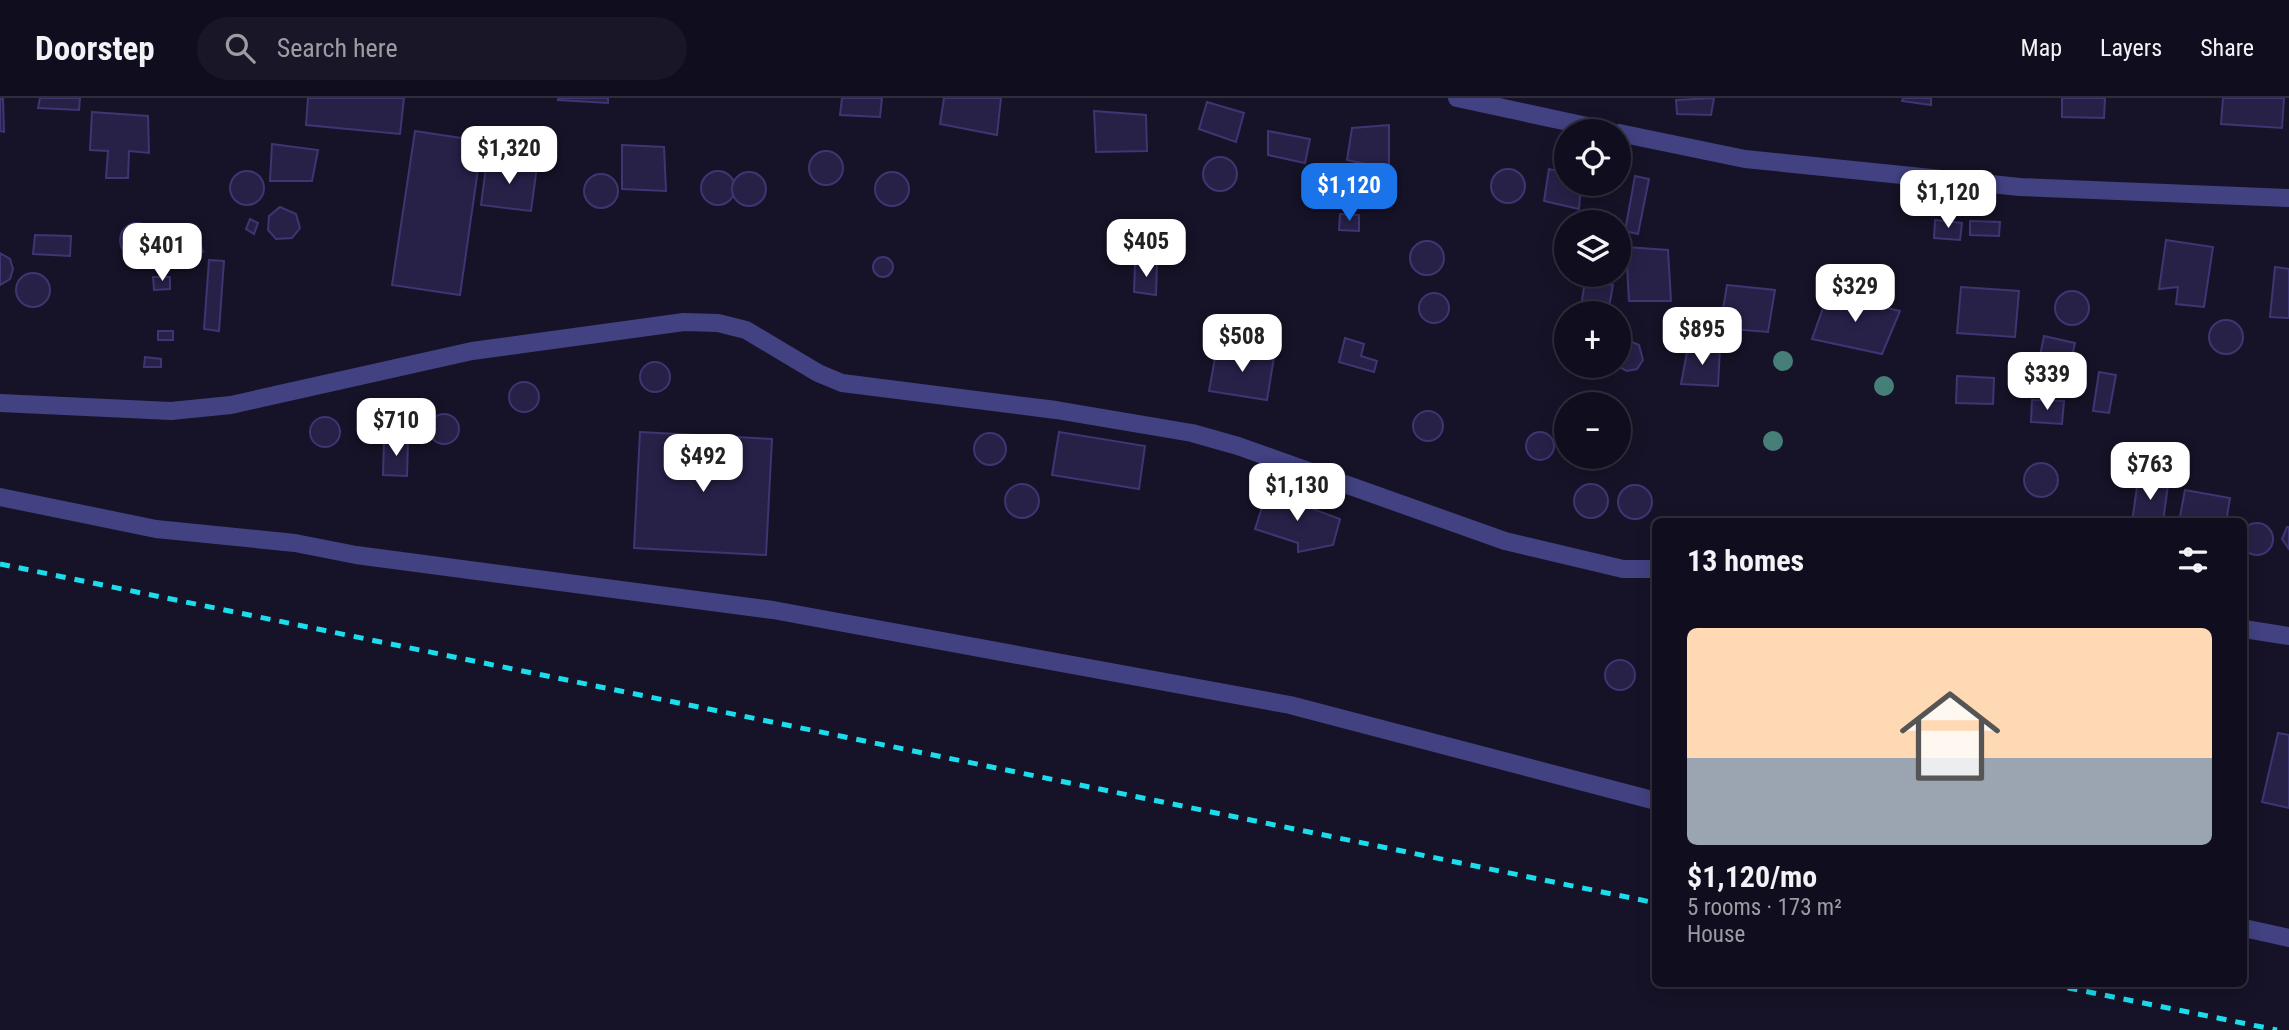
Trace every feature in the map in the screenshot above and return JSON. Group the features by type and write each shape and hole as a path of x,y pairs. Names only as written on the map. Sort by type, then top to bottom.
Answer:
{"street":[{"path":"1457,98 1555,119"},
{"path":"1631,135 1745,159 2020,187 2289,198"},
{"path":"0,403 171,411 231,405 472,351 643,326 684,322 718,323 746,330 818,373 842,383 1056,410 1192,433 1238,446 1505,541 1623,569 1652,569"},
{"path":"0,497 156,529 295,543 356,555 773,610 1290,705 1652,800"},
{"path":"2247,629 2289,636"},
{"path":"2247,929 2289,938"}],"building":[{"path":"40,98 80,98 79,110 38,108"},
{"path":"308,98 404,98 400,134 306,125"},
{"path":"608,98 608,103 558,100"},
{"path":"842,98 882,98 880,117 840,115"},
{"path":"944,98 1001,98 997,135 940,124"},
{"path":"1714,98 1711,115 1677,114 1676,100"},
{"path":"1903,98 1931,98 1931,105 1902,101"},
{"path":"2062,98 2105,98 2104,118 2062,117"},
{"path":"2223,98 2284,98 2282,128 2221,124"},
{"path":"0,99 3,99 4,132 0,131"},
{"path":"1207,102 1244,113 1236,142 1199,129"},
{"path":"1094,111 1146,115 1147,151 1096,152"},
{"path":"92,112 148,116 149,153 129,151 128,178 106,178 108,151 90,150"},
{"path":"1389,125 1389,169 1347,160 1352,128"},
{"path":"415,131 482,141 460,295 392,285"},
{"path":"1268,131 1310,139 1305,163 1268,155"},
{"path":"272,144 318,150 312,181 270,181"},
{"path":"622,145 664,147 666,191 622,189"},
{"path":"826,151 838,156 843,168 838,180 826,185 814,180 809,168 814,156"},
{"path":"1220,157 1232,162 1237,174 1232,186 1220,191 1208,186 1203,174 1208,162"},
{"path":"487,160 537,166 531,211 481,205"},
{"path":"1508,169 1520,174 1525,186 1520,198 1508,203 1496,198 1491,186 1496,174"},
{"path":"1549,169 1554,170 1554,196 1580,196 1579,209 1544,201"},
{"path":"247,171 259,176 264,188 259,200 247,205 235,200 230,188 235,176"},
{"path":"718,171 730,176 735,188 730,200 718,205 706,200 701,188 706,176"},
{"path":"749,172 761,177 766,189 761,201 749,206 737,201 732,189 737,177"},
{"path":"892,172 904,177 909,189 904,201 892,206 880,201 875,189 880,177"},
{"path":"601,174 613,179 618,191 613,203 601,208 589,203 584,191 589,179"},
{"path":"1635,176 1649,179 1638,234 1631,232 1631,210 1629,210"},
{"path":"280,207 296,214 300,228 292,238 276,239 268,230 269,216"},
{"path":"1340,214 1359,215 1359,231 1339,230"},
{"path":"250,219 258,223 254,234 246,229"},
{"path":"1935,220 1962,223 1960,240 1934,238"},
{"path":"1970,221 2000,222 1999,236 1970,235"},
{"path":"137,223 149,228 154,240 149,252 137,257 125,252 120,240 125,228"},
{"path":"1158,232 1173,234 1169,262 1155,260"},
{"path":"173,233 171,244 161,244 160,234"},
{"path":"35,235 71,236 70,256 33,254"},
{"path":"198,236 203,252 193,253 186,238"},
{"path":"2166,240 2213,247 2204,307 2176,304 2178,287 2159,289"},
{"path":"1427,241 1439,246 1444,258 1439,270 1427,275 1415,270 1410,258 1415,246"},
{"path":"1631,247 1668,250 1671,301 1629,301"},
{"path":"0,253 10,259 13,269 10,279 0,285"},
{"path":"879,257 887,257 893,267 887,277 879,277 873,271 873,263"},
{"path":"209,260 224,261 219,331 204,329"},
{"path":"1135,263 1157,264 1156,295 1134,292"},
{"path":"2275,267 2289,269 2289,318 2270,317"},
{"path":"33,273 45,278 50,290 45,302 33,307 21,302 16,290 21,278"},
{"path":"153,277 170,277 170,289 154,290"},
{"path":"1727,285 1775,290 1768,332 1720,328"},
{"path":"1584,287 1613,287 1610,301 1582,301"},
{"path":"1961,287 2019,291 2015,337 1957,333"},
{"path":"2072,291 2084,296 2089,308 2084,320 2072,325 2060,320 2055,308 2060,296"},
{"path":"1434,293 1445,297 1449,308 1445,319 1434,323 1423,319 1419,308 1423,297"},
{"path":"1828,294 1900,311 1882,354 1812,339"},
{"path":"2226,320 2238,325 2243,337 2238,349 2226,354 2214,349 2209,337 2214,325"},
{"path":"158,331 173,331 173,340 158,340"},
{"path":"2044,336 2075,343 2065,388 2035,381"},
{"path":"1345,338 1364,344 1361,356 1377,361 1374,372 1339,362"},
{"path":"1631,341 1639,345 1643,360 1637,369 1631,370"},
{"path":"1217,347 1274,357 1267,400 1209,391"},
{"path":"1688,347 1720,348 1718,386 1681,384"},
{"path":"145,357 161,359 161,367 144,367"},
{"path":"655,362 666,366 670,377 666,388 655,392 644,388 640,377 644,366"},
{"path":"2099,372 2116,375 2109,413 2093,411"},
{"path":"1957,376 1994,378 1993,404 1956,403"},
{"path":"524,382 535,386 539,397 535,408 524,412 513,408 509,397 513,386"},
{"path":"2032,400 2064,401 2062,424 2031,422"},
{"path":"1428,411 1439,415 1443,426 1439,437 1428,441 1417,437 1413,426 1417,415"},
{"path":"444,414 455,418 459,429 455,440 444,444 433,440 429,429 433,418"},
{"path":"325,417 336,421 340,432 336,443 325,447 314,443 310,432 314,421"},
{"path":"640,432 772,439 766,555 634,548"},
{"path":"1059,432 1145,446 1139,489 1052,475"},
{"path":"990,433 1002,437 1006,449 1002,461 990,465 978,461 974,449 978,437"},
{"path":"1535,433 1545,433 1553,441 1553,451 1545,459 1535,459 1527,451 1527,441"},
{"path":"384,440 408,441 407,476 383,475"},
{"path":"2041,463 2053,468 2058,480 2053,492 2041,497 2029,492 2024,480 2029,468"},
{"path":"2138,480 2168,485 2164,518 2133,518"},
{"path":"1022,484 1034,489 1039,501 1034,513 1022,518 1010,513 1005,501 1010,489"},
{"path":"1591,484 1603,489 1608,501 1603,513 1591,518 1579,513 1574,501 1579,489"},
{"path":"1635,485 1647,490 1652,502 1647,514 1635,519 1623,514 1618,502 1623,490"},
{"path":"2185,490 2230,498 2227,518 2180,518"},
{"path":"1267,492 1340,519 1333,545 1298,552 1298,543 1255,529"},
{"path":"2251,524 2263,524 2272,533 2272,545 2263,554 2251,554 2247,551 2247,527"},
{"path":"2289,527 2289,549 2282,539"},
{"path":"1620,660 1631,664 1635,675 1631,686 1620,690 1609,686 1605,675 1609,664"},
{"path":"2278,733 2289,735 2289,808 2262,802"}],"railway":[{"path":"0,564 1652,902"},
{"path":"2064,987 2277,1030"}]}
